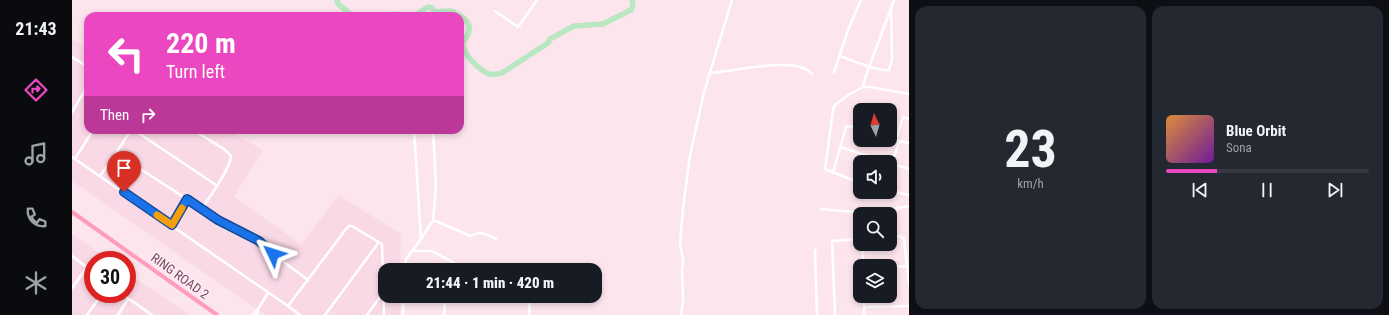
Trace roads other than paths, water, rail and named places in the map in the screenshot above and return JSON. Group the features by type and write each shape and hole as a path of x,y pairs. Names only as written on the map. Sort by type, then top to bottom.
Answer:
{"main road":[{"name":"RING ROAD 2","path":"72,212 217,315"}],"street":[{"path":"495,11 518,27 537,0"},
{"path":"681,315 683,300 683,261 680,242 683,208 697,122 709,74 732,0"},
{"path":"834,72 860,0"},
{"path":"863,87 894,0"},
{"path":"840,56 869,67 888,71 891,68 892,60 890,10"},
{"path":"72,57 84,64"},
{"path":"709,74 758,66 792,65 803,67 812,74"},
{"path":"853,180 824,168 833,110 836,105 848,95 863,87 909,94"},
{"path":"72,112 84,92"},
{"path":"897,137 903,117 909,118"},
{"path":"833,173 846,127 853,127"},
{"path":"75,159 91,134"},
{"path":"100,176 130,134"},
{"path":"139,134 216,185"},
{"path":"200,134 224,148 230,153 231,159 229,165 202,209"},
{"path":"414,134 421,240"},
{"path":"406,263 406,259 421,240 433,221 436,186 433,134"},
{"path":"894,155 899,141 909,143"},
{"path":"840,147 865,155"},
{"path":"116,153 218,220 259,241 308,280"},
{"path":"72,157 300,315"},
{"path":"897,165 909,169"},
{"path":"897,192 909,195"},
{"path":"172,225 187,199"},
{"path":"821,209 847,212 894,209 909,206"},
{"path":"433,221 472,237 482,233 496,239"},
{"path":"288,306 349,226 352,226 382,244 382,263"},
{"path":"897,236 900,236 904,239 909,284"},
{"path":"835,315 832,241 853,240"},
{"path":"325,315 379,242"},
{"path":"815,250 817,315"},
{"path":"412,251 436,252 454,263"},
{"path":"72,256 84,265"},
{"path":"897,267 907,266"},
{"path":"72,288 84,271"},
{"path":"252,315 258,309 268,293"},
{"path":"367,315 378,300"},
{"path":"86,315 95,303"},
{"path":"118,315 126,303"},
{"path":"134,303 152,315"},
{"path":"383,303 384,315"},
{"path":"403,315 404,303"},
{"path":"444,315 445,303"},
{"path":"529,315 530,303"},
{"path":"864,303 864,315"},
{"path":"864,307 909,306"},
{"path":"257,315 258,309"}],"waterway":[{"path":"337,0 338,4 348,12"},
{"path":"464,50 468,57 485,72 489,74 502,73 548,43 550,39 574,26 603,24 631,10 633,5 632,0"},
{"path":"420,12 428,7 432,8 435,12"},
{"path":"435,12 452,12"},
{"path":"464,19 468,23 470,30 464,40"}]}
